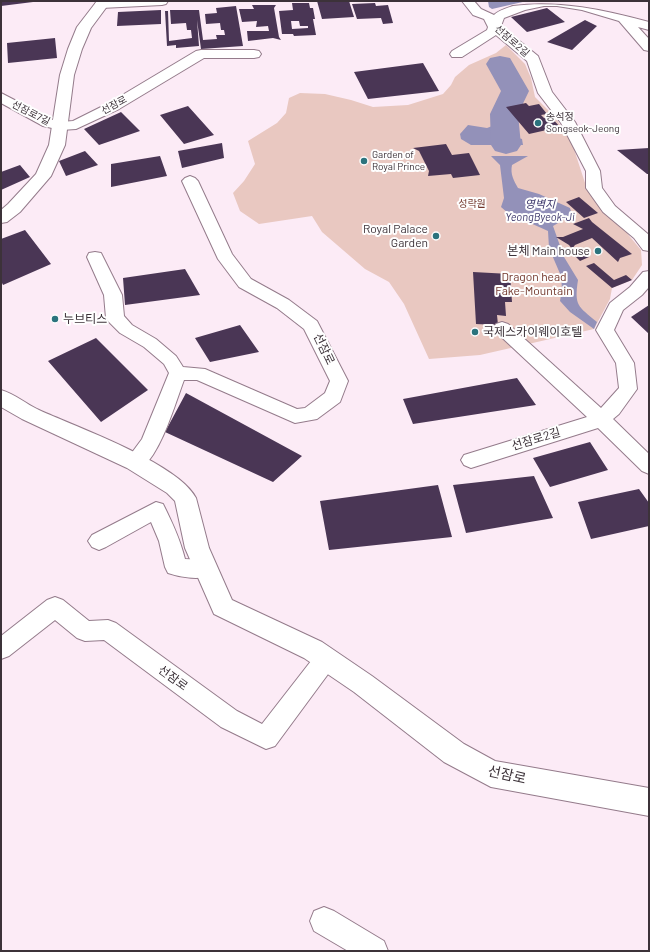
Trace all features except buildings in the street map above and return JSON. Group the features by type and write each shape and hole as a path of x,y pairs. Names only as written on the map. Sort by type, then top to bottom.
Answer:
{"street":[{"path":"1,218 14,208 43,176 57,145 61,126 67,75 75,49 84,27 102,2 162,1"},
{"name":"선잠로2길","path":"468,1 477,12 489,17 494,26 533,59 545,93 568,122 593,171 594,188 609,209 640,234 649,245"},
{"path":"457,54 492,32 499,16 542,2 560,1 581,5 649,26"},
{"path":"614,1 624,19 649,47"},
{"name":"선잠로","path":"61,126 76,125 114,106 201,54 254,54"},
{"name":"선잠로7길","path":"1,97 48,123 61,126"},
{"name":"선잠로","path":"178,373 199,374 295,416 310,414 333,397 339,381 312,325 283,304 245,283 224,255 190,181"},
{"path":"95,257 113,295 115,318 126,329 150,343 170,360 178,373 150,442 135,462"},
{"name":"선잠로2길","path":"471,460 601,419 612,409 628,389 625,363 606,330 616,307 636,291 649,276"},
{"path":"502,328 601,419 649,466"},
{"name":"선잠로","path":"1,397 29,414 135,462 175,487 185,498 197,548 223,607 313,650 363,684 454,753 491,774 649,802"},
{"path":"99,541 156,510 170,541 176,567 206,569"},
{"name":"선잠로","path":"1,649 55,607 85,631 108,630 229,719 266,738 326,659"},
{"path":"324,921 374,951"}],"green space":[{"name":"성락원","path":"506,45 525,64 531,78 535,97 555,117 572,143 586,186 600,208 626,232 641,250 642,265 632,280 612,288 610,299 594,329 480,355 429,359 404,304 389,282 365,269 322,232 312,216 259,224 240,211 233,193 244,181 255,164 248,141 277,123 286,113 289,98 300,93 325,94 373,107 408,105 443,94 451,85 455,77 469,65 496,53"}],"water":[{"path":"488,1 527,1 492,9 489,7"},
{"path":"504,114 511,122 515,137 522,139 523,145 471,145 461,139 460,134 468,125 487,128 495,125 496,120"},
{"name":"영벽지 YeongByeok-Ji","path":"491,156 528,156 512,165 512,174 518,188 539,194 570,208 572,215 553,226 564,257 578,280 577,300 579,305 597,322 594,329 570,312 560,301 562,289 561,276 549,248 548,231 508,213 501,207 504,198 500,165"}],"waterway":[{"path":"500,64 515,91 504,114 506,145"}],"place":[{"name":"송석정 Songseok-Jeong","path":"538,123"},
{"name":"Garden of Royal Prince","path":"364,161"},
{"name":"Royal Palace Garden","path":"436,236"},
{"name":"본체 Main house","path":"598,251"},
{"name":"누브티스","path":"55,319"},
{"name":"국제스카이웨이호텔","path":"475,332"}],"park label":[{"name":"Dragon head Fake-Mountain","path":"534,284"}]}
